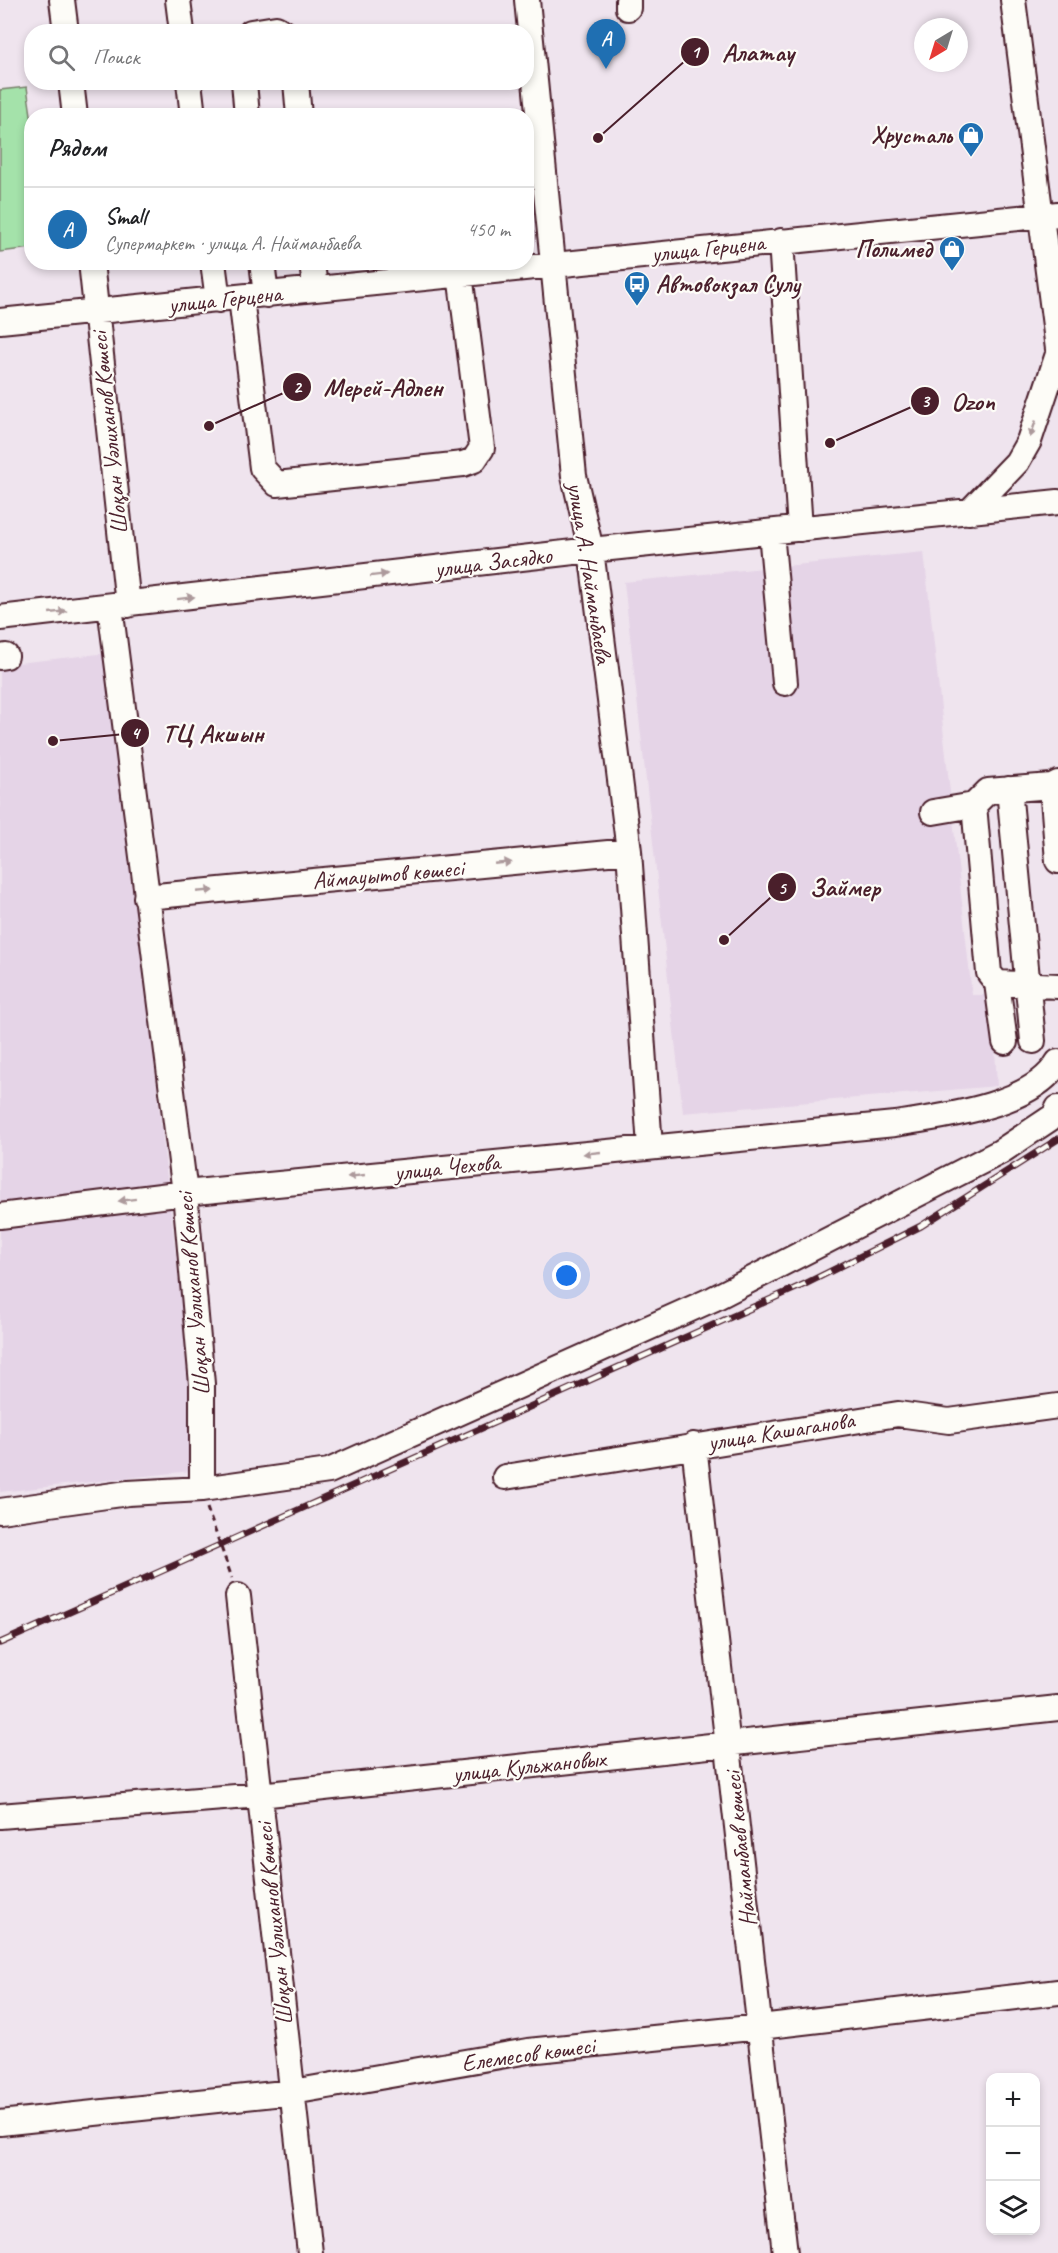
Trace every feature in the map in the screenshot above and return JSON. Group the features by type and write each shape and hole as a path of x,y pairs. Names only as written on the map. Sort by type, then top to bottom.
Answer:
{"street":[{"path":"62,0 65,24"},
{"path":"178,0 181,24"},
{"name":"улица А. Найманбаева","path":"527,0 528,24"},
{"path":"969,512 1017,462 1029,441 1058,351 1050,215 1012,0"},
{"path":"72,90 74,108"},
{"path":"190,90 192,108"},
{"path":"244,90 246,108"},
{"path":"297,90 298,108"},
{"name":"улица А. Найманбаева","path":"531,90 532,108"},
{"name":"улица А. Найманбаева","path":"534,154 553,264 574,476 591,550 629,851 650,1147"},
{"name":"улица Герцена","path":"534,266 1050,215"},
{"path":"781,241 800,529"},
{"name":"Шоқан Уәлиханов Көшесі","path":"92,270 119,605 147,897 185,1193 202,1384 202,1489"},
{"path":"216,270 229,299 262,468 277,484 439,467 474,460 482,448 460,274"},
{"path":"263,270 266,295"},
{"path":"313,270 315,289"},
{"name":"улица Герцена","path":"0,321 96,313 497,270"},
{"name":"улица Засядко","path":"0,618 591,550 1058,502"},
{"path":"771,532 785,683"},
{"path":"933,812 974,805 988,791 1055,784 1058,861"},
{"path":"1010,789 1033,1041"},
{"path":"974,805 989,973 997,983 1005,1042"},
{"name":"Аймауытов көшесі","path":"147,897 629,851"},
{"path":"997,983 1058,986"},
{"name":"улица Чехова","path":"0,1216 185,1193 895,1124 969,1113 1036,1085 1058,1062"},
{"path":"0,1511 128,1493 202,1489 329,1471 713,1299 1000,1152 1054,1116 1058,1108"},
{"name":"улица Кашаганова","path":"505,1477 898,1414 949,1421 1058,1406"},
{"name":"Найманбаев көшесі","path":"694,1445 785,2253"},
{"name":"Шоқан Уәлиханов Көшесі","path":"238,1596 310,2253"},
{"name":"улица Кульжановых","path":"0,1816 260,1795 728,1746 1058,1708"},
{"name":"Елемесов көшесі","path":"0,2123 293,2092 528,2051 760,2027 1058,1992"}],"path":[{"path":"202,1489 218,1547 238,1596"}],"shaded area":[{"path":"924,552 972,995 992,995 997,1086 683,1113 624,582"},
{"path":"108,653 200,1470 0,1492 0,665"}],"green space":[{"path":"24,87 24,90 27,90 30,108 24,108 24,249 0,252 0,90"}],"railway":[{"path":"0,1643 805,1284 921,1226 1058,1139"}],"place":[{"name":"Small","path":"606,69"},
{"name":"Алатау","path":"598,138"},
{"name":"Хрусталь","path":"971,158"},
{"name":"Полимед","path":"952,272"},
{"name":"Автовокзал Сулу","path":"637,307"},
{"name":"Мерей-Адлен","path":"209,426"},
{"name":"Ozon","path":"830,443"},
{"name":"ТЦ Акшын","path":"53,741"},
{"name":"Займер","path":"724,940"}]}
